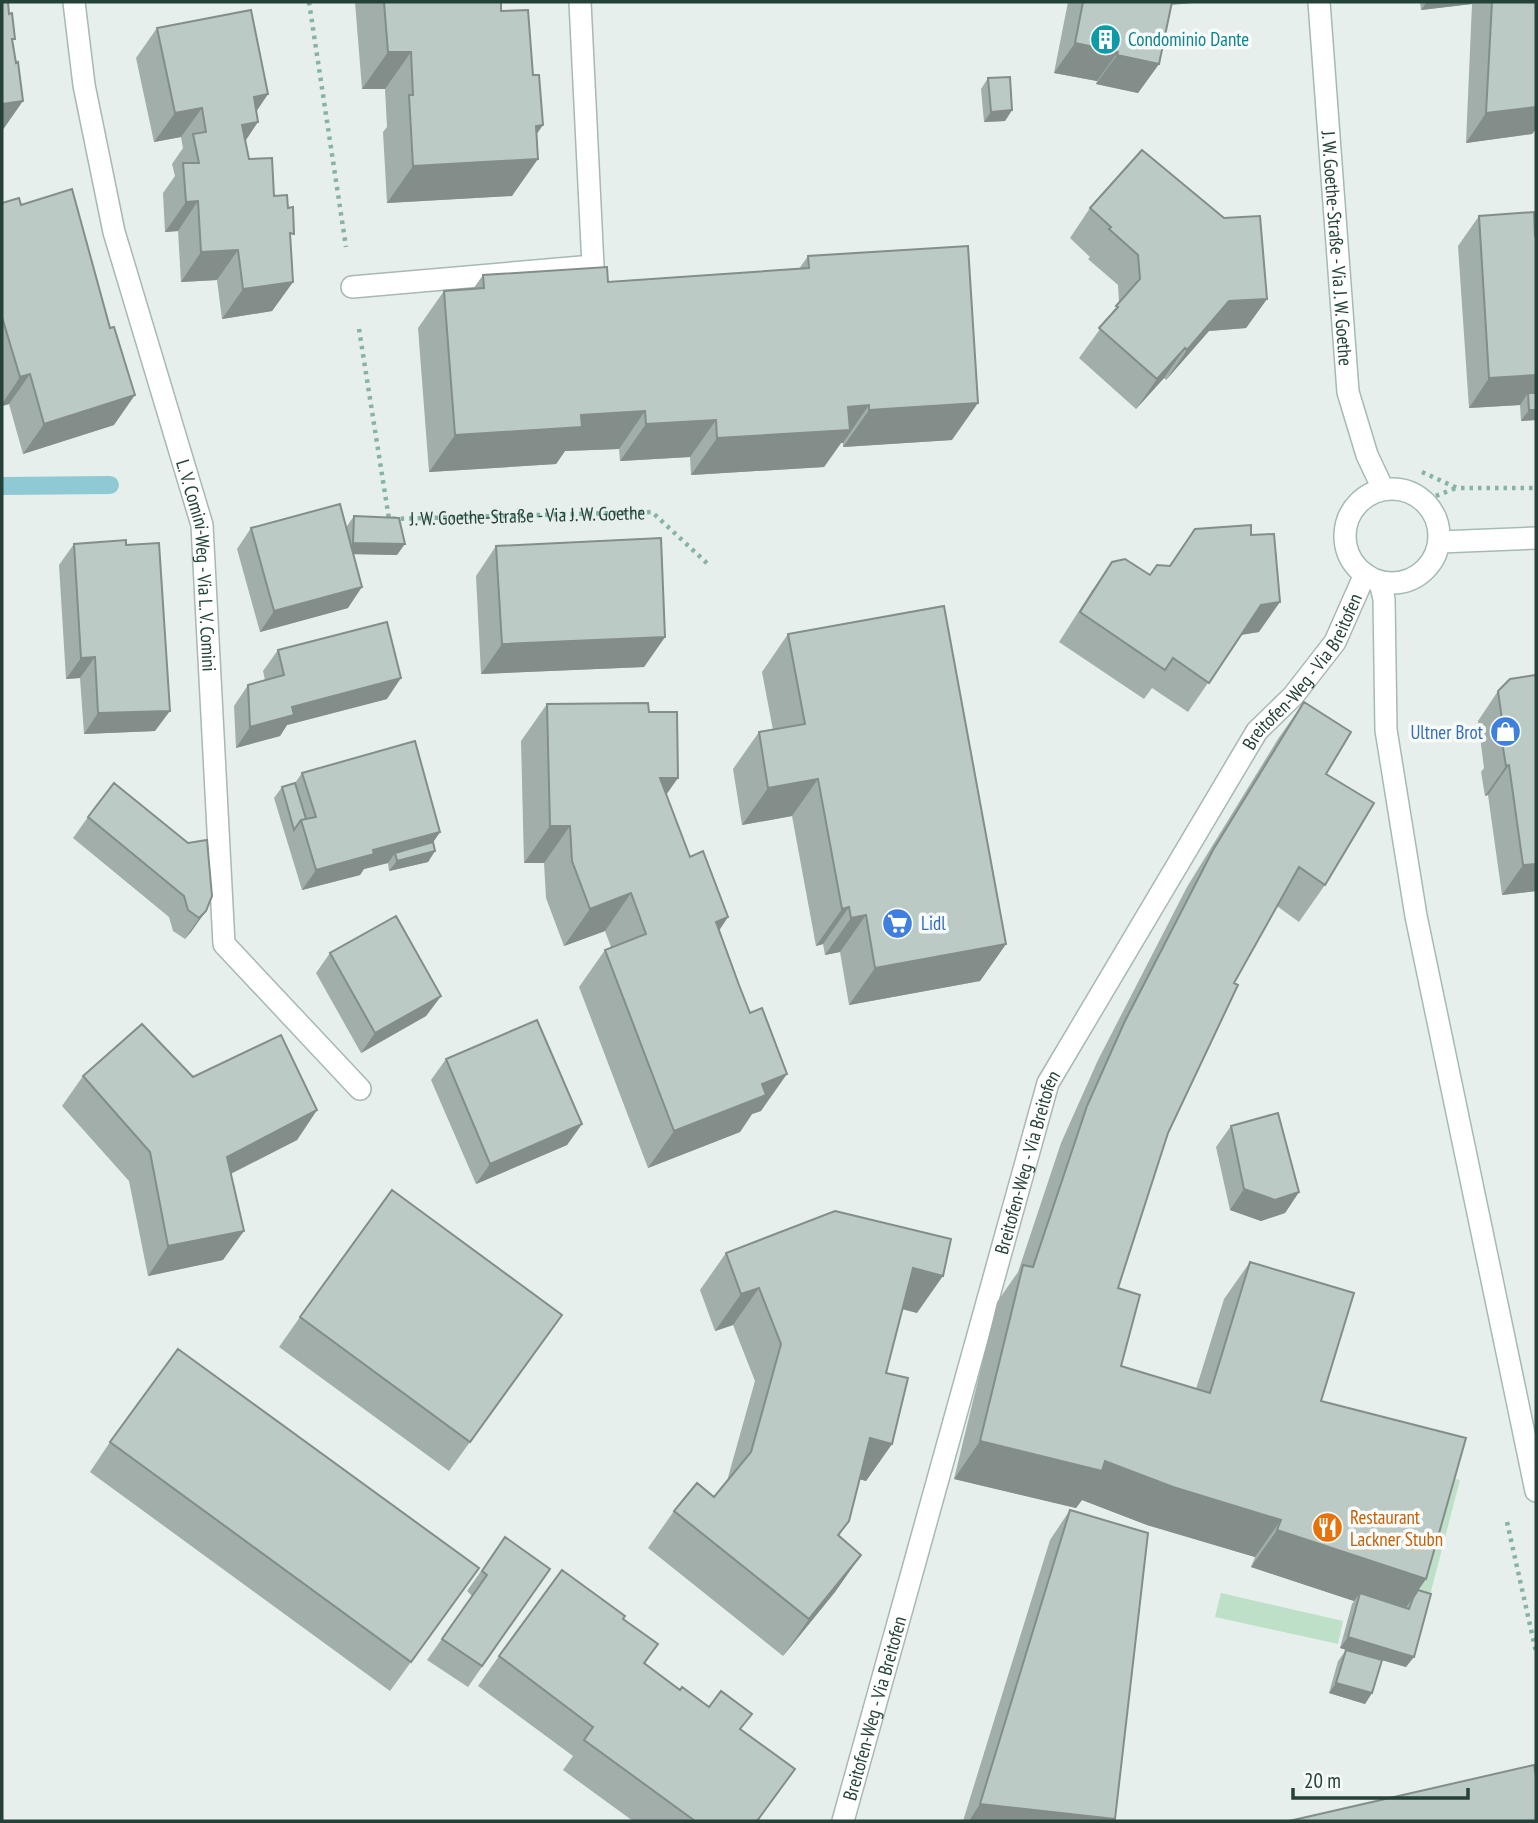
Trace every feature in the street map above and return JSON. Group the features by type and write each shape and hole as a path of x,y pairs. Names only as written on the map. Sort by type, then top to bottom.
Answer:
{"street":[{"name":"L. V. Comini-Weg - Via L. V. Comini","path":"74,2 84,85 114,232 202,525 225,944 360,1089"},
{"path":"352,287 593,266 580,2"},
{"name":"J. W. Goethe-Straße - Via J. W. Goethe","path":"1319,2 1348,392 1367,455 1383,489"},
{"path":"1372,578 1397,583 1412,579 1425,570 1435,557 1440,542 1437,519 1424,501 1405,490 1383,489 1365,497 1353,510 1346,528 1347,546 1353,563 1372,578 1384,599 1386,730 1416,916 1536,1491"},
{"path":"1440,542 1536,538"},
{"name":"Breitofen-Weg - Via Breitofen","path":"843,1821 1048,1083 1257,732 1293,696 1335,642 1372,578"}],"path":[{"name":"J. W. Goethe-Straße - Via J. W. Goethe","path":"309,2 389,519 652,512 710,566"},
{"path":"1420,471 1457,488"},
{"path":"1424,501 1457,488 1536,488"}],"green space":[{"path":"1440,1475 1460,1480 1428,1603 1406,1596"},
{"path":"1221,1593 1343,1621 1338,1644 1215,1617"}],"building":[{"path":"2,2 8,2 9,14 12,13 15,39 12,39 23,101 2,104"},
{"path":"384,2 501,2 501,11 528,10 533,75 539,75 543,125 536,126 538,159 413,166 409,95 413,95 411,52 388,52"},
{"path":"1083,2 1172,2 1159,64 1075,43"},
{"path":"1492,2 1536,2 1536,107 1486,113"},
{"path":"251,10 268,94 254,97 258,122 242,125 249,159 272,158 274,196 287,195 288,208 293,207 294,234 290,233 293,282 243,289 238,250 201,252 198,201 186,202 183,163 199,163 193,134 206,132 202,108 175,113 157,28"},
{"path":"1010,77 1012,110 991,112 988,78"},
{"path":"1142,150 1224,218 1260,216 1267,299 1229,301 1187,350 1185,348 1157,379 1099,328 1140,279 1138,255 1090,208"},
{"path":"72,189 110,328 114,327 135,395 44,424 30,374 20,377 2,317 2,203 19,198 21,205"},
{"path":"1534,212 1536,375 1489,378 1479,216"},
{"path":"968,246 978,403 869,410 869,405 848,407 850,430 717,438 716,420 646,424 645,411 581,415 582,427 455,435 444,291 484,288 483,275 607,267 608,282 809,268 808,256"},
{"path":"1528,393 1536,393 1536,410 1529,410"},
{"path":"340,504 362,587 274,611 251,528"},
{"path":"354,516 399,518 405,544 353,543"},
{"path":"1251,525 1251,535 1274,534 1280,602 1261,605 1209,683 1173,658 1165,670 1080,612 1112,562 1125,559 1150,575 1157,565 1170,566 1195,529"},
{"path":"661,538 665,637 502,644 496,546"},
{"path":"126,540 126,545 159,543 170,711 98,713 95,657 81,658 74,544"},
{"path":"944,606 1006,944 875,968 866,915 851,918 849,907 842,909 818,779 768,788 759,732 805,724 788,634"},
{"path":"387,622 401,678 292,707 294,715 250,727 248,685 284,675 278,650"},
{"path":"1536,675 1536,864 1523,865 1509,765 1506,766 1502,742 1505,741 1498,691 1510,679"},
{"path":"1304,702 1351,732 1326,774 1374,803 1325,885 1299,867 1234,983 1238,985 1168,1133 1118,1288 1140,1295 1121,1366 1210,1393 1250,1262 1354,1293 1321,1401 1466,1438 1426,1579 1277,1530 1281,1520 1173,1487 1105,1461 1102,1471 980,1441 1023,1265 1033,1267 1087,1106 1124,1023 1213,850"},
{"path":"648,703 649,712 677,712 678,778 660,778 690,857 703,851 728,917 716,922 739,985 750,1013 762,1008 787,1074 762,1084 766,1095 674,1131 605,950 646,934 631,893 590,909 572,861 570,826 550,826 547,704"},
{"path":"415,741 440,832 373,850 374,854 316,870 301,820 316,817 302,773"},
{"path":"114,783 188,843 207,840 212,896 206,911 199,918 188,910 184,896 88,817"},
{"path":"295,783 306,819 301,820 294,830 282,787"},
{"path":"433,842 435,851 397,861 395,853"},
{"path":"396,916 441,996 375,1033 330,953"},
{"path":"537,1020 582,1124 490,1164 446,1059"},
{"path":"142,1024 193,1077 281,1035 317,1110 227,1157 244,1231 168,1246 150,1152 83,1076"},
{"path":"1278,1113 1299,1192 1275,1200 1244,1189 1231,1126"},
{"path":"392,1190 562,1315 470,1442 300,1317"},
{"path":"835,1211 951,1239 943,1276 913,1268 886,1373 908,1378 892,1444 870,1438 849,1521 838,1535 861,1555 809,1619 674,1511 697,1483 714,1497 751,1452 781,1344 759,1288 741,1294 726,1253"},
{"path":"178,1349 479,1568 411,1662 110,1442"},
{"path":"1070,1510 1148,1533 1115,1819 980,1804"},
{"path":"505,1537 550,1569 482,1666 442,1639 487,1575 482,1571"},
{"path":"562,1570 658,1644 644,1663 680,1690 682,1687 709,1707 721,1691 752,1714 740,1729 795,1769 757,1821 695,1821 584,1740 593,1727 499,1656"},
{"path":"1418,1590 1431,1594 1414,1657 1348,1637 1360,1593 1409,1609"},
{"path":"1346,1650 1382,1660 1372,1693 1336,1683"},
{"path":"1534,1765 1536,1821 1289,1821"}],"waterway":[{"path":"2,486 110,485"}],"place":[{"name":"Condominio Dante","path":"1105,39"},
{"name":"Ultner Brot","path":"1506,732"},
{"name":"Lidl","path":"898,923"},
{"name":"Restaurant Lackner Stubn","path":"1327,1528"}]}
